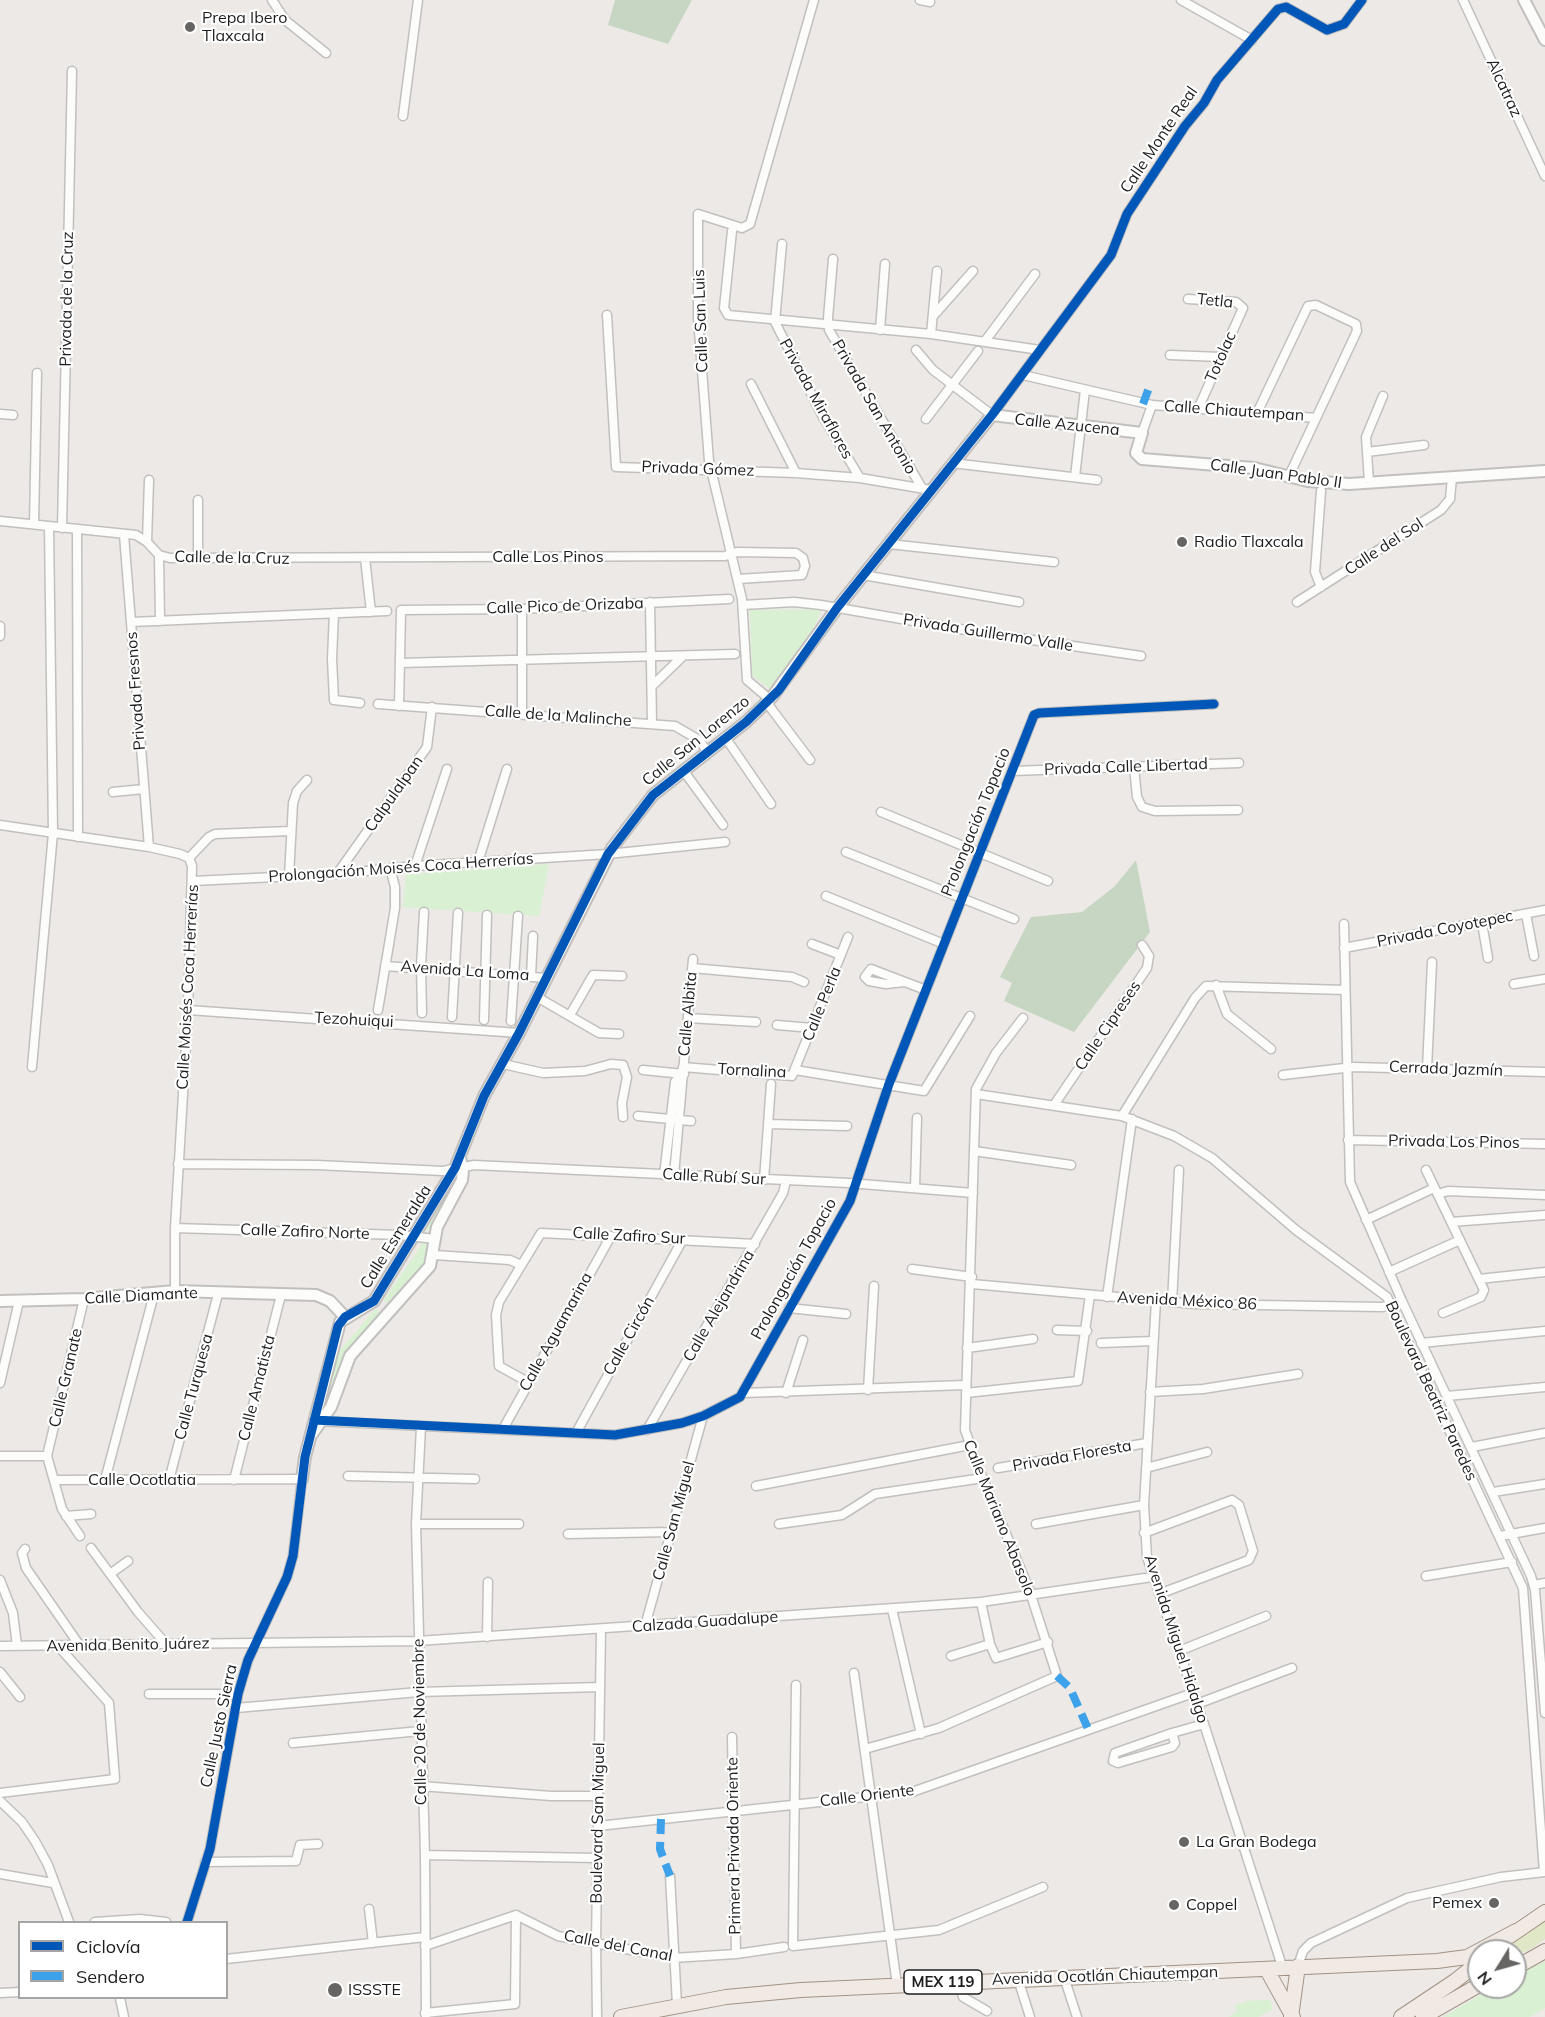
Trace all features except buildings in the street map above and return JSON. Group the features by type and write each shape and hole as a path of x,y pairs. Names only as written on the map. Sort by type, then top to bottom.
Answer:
{"main road":[{"name":"MEX 119","path":"1506,1939 1544,1913"},
{"name":"Avenida Ocotlán Chiautempan","path":"621,2017 726,1997 897,1985 1268,1970 1282,1966 1437,1961 1467,1957 1516,1931"},
{"path":"1527,1961 1544,1951"},
{"path":"1292,2016 1298,1966"},
{"path":"1268,1970 1292,2016"},
{"path":"1401,2017 1467,1972"},
{"path":"1423,2017 1467,1992"}],"street":[{"path":"272,0 285,20 326,53"},
{"path":"403,116 418,0"},
{"name":"Calle San Luis","path":"810,760 767,697 747,680 743,605 710,468 698,318 698,214 742,228 750,224 814,0"},
{"path":"920,0 930,2"},
{"path":"1181,0 1252,40"},
{"name":"Calle Monte Real","path":"1040,350 1111,255 1127,214 1173,143 1204,103 1217,80 1278,9 1286,7 1327,30 1344,24 1362,0"},
{"name":"Alcatraz","path":"1463,0 1545,176"},
{"path":"1524,0 1545,40"},
{"name":"Privada de la Cruz","path":"62,528 72,71"},
{"path":"732,231 726,313 775,320 931,334 1040,350 992,415 952,386 916,350"},
{"path":"775,320 782,244"},
{"path":"828,325 833,259"},
{"path":"880,330 885,264"},
{"path":"931,334 937,271"},
{"path":"934,316 973,271"},
{"path":"985,341 1035,274"},
{"name":"Tetla","path":"1188,299 1236,302 1242,305"},
{"path":"1257,413 1311,304 1354,322 1358,326 1288,478"},
{"name":"Totolac","path":"1198,409 1242,311 1242,305"},
{"name":"Privada Gómez","path":"607,315 616,466 796,473 860,478 926,489"},
{"name":"Privada Miraflores","path":"775,320 823,417 860,478"},
{"name":"Privada San Antonio","path":"828,325 838,347 926,489"},
{"path":"926,419 978,351"},
{"path":"1170,355 1221,357"},
{"path":"34,524 37,373"},
{"name":"Calle Chiautempan","path":"1023,375 1147,404 1316,418"},
{"path":"752,384 796,473"},
{"path":"1075,477 1079,426 1085,390"},
{"path":"1369,482 1366,434 1383,396"},
{"path":"1142,433 1147,404"},
{"path":"0,414 12,415"},
{"name":"Calle San Lorenzo","path":"459,1164 472,1121 519,1033 608,854 647,800 768,701 888,544 926,489 952,464 992,415"},
{"name":"Calle Azucena","path":"992,415 1142,433"},
{"name":"Calle Juan Pablo II","path":"1142,433 1136,450 1137,456 1142,459 1254,468 1288,478 1335,483 1545,471"},
{"path":"1367,452 1424,445"},
{"path":"952,464 1097,480"},
{"name":"Calle del Sol","path":"1298,602 1441,510 1450,499 1452,478"},
{"path":"0,520 136,536 147,542 149,480"},
{"path":"1321,491 1315,572 1322,587"},
{"path":"198,500 198,559"},
{"path":"32,1067 53,833 50,526"},
{"path":"77,529 78,837"},
{"name":"Privada Fresnos","path":"124,535 149,847"},
{"name":"Calle de la Cruz","path":"147,542 159,555 198,559 365,558"},
{"path":"888,544 1054,562"},
{"name":"Calle Los Pinos","path":"365,558 731,554 737,552 796,553 803,558 805,566 802,575 738,579"},
{"path":"159,555 160,621"},
{"path":"365,558 371,612"},
{"path":"863,575 1019,602"},
{"name":"Calle Pico de Orizaba","path":"400,663 401,610 522,609 729,599"},
{"path":"650,602 652,723"},
{"name":"Privada Guillermo Valle","path":"743,605 794,602 971,632 1141,656"},
{"path":"522,609 522,713"},
{"path":"131,622 387,611"},
{"path":"334,613 332,659 334,700 360,703"},
{"path":"0,626 0,636"},
{"path":"399,706 400,663 735,654"},
{"path":"653,685 682,657"},
{"name":"Calle de la Malinche","path":"378,704 652,723 681,729 699,740 707,751"},
{"name":"Prolongación Topacio","path":"744,1393 850,1201 890,1084 1036,714 1214,705"},
{"name":"Calpulalpan","path":"338,874 428,747 432,707"},
{"path":"725,737 771,804"},
{"name":"Privada Calle Libertad","path":"1012,771 1239,763"},
{"path":"1134,767 1137,797 1142,807 1155,811 1238,810"},
{"path":"415,866 447,769"},
{"path":"478,861 507,769"},
{"path":"683,770 723,825"},
{"path":"290,876 292,803 297,791 306,780"},
{"path":"113,792 144,789"},
{"path":"881,812 1048,881"},
{"path":"0,825 149,847 189,858 209,837 215,834 290,831"},
{"name":"Prolongación Moisés Coca Herrerías","path":"193,881 338,874 478,861 608,854 725,842"},
{"path":"846,852 1014,919"},
{"name":"Calle Moisés Coca Herrerías","path":"175,1291 178,1164 188,1010 193,881 189,858"},
{"path":"378,1010 395,908 395,887 390,868"},
{"path":"826,896 944,944"},
{"name":"Privada Coyotepec","path":"1344,948 1545,910"},
{"path":"422,1014 421,966 424,912"},
{"path":"452,1017 458,914"},
{"path":"1526,914 1534,956"},
{"path":"484,1020 487,915"},
{"path":"511,1021 518,916"},
{"path":"1482,923 1488,958"},
{"name":"Boulevard Beatriz Paredes","path":"1344,924 1350,1182 1421,1343 1513,1533 1534,1585 1542,1648 1545,1713"},
{"path":"531,976 533,936"},
{"name":"Calle Perla","path":"795,1070 848,937"},
{"path":"812,944 841,955"},
{"name":"Calle Cipreses","path":"1054,1105 1147,968 1149,956 1142,945"},
{"path":"1427,1069 1432,962"},
{"name":"Calle Albita","path":"664,1175 682,1071 692,963 792,977 804,982"},
{"name":"Avenida La Loma","path":"385,966 421,966 546,978"},
{"path":"570,1015 593,975 622,976"},
{"path":"1514,984 1545,979"},
{"path":"904,982 926,990"},
{"path":"1216,985 1227,1014 1271,1049"},
{"path":"1122,1116 1195,998 1206,986 1345,990"},
{"path":"537,997 603,1034 619,1034"},
{"name":"Tezohuiqui","path":"188,1010 519,1033"},
{"name":"Tornalina","path":"643,1070 790,1076 795,1070 845,1080 890,1084 920,1091 927,1090 969,1016"},
{"path":"688,1018 756,1022"},
{"path":"976,1094 978,1084 996,1053 1023,1018"},
{"path":"777,1025 812,1028"},
{"path":"502,1064 543,1073 585,1071 611,1064 623,1065 627,1077 622,1107 623,1117"},
{"name":"Cerrada Jazmín","path":"1283,1075 1347,1067 1545,1072"},
{"path":"764,1179 771,1084"},
{"name":"Boulevard Beatriz Paredes","path":"976,1094 1122,1116 1174,1136 1212,1158 1296,1230 1387,1297 1512,1562 1524,1594 1544,1872"},
{"name":"Calle Mariano Abasolo","path":"921,1734 1057,1676 1048,1642 1031,1596 966,1432 965,1389 972,1280 976,1094"},
{"path":"638,1116 691,1121"},
{"path":"915,1188 917,1118"},
{"path":"1107,1297 1132,1119"},
{"name":"Calle Albita","path":"674,1120 674,1175"},
{"path":"768,1124 847,1126"},
{"name":"Privada Los Pinos","path":"1348,1140 1545,1144"},
{"path":"974,1151 1071,1165"},
{"name":"Calle Rubí Sur","path":"178,1164 317,1165 443,1171 459,1164 786,1180 973,1193"},
{"name":"Calle Esmeralda","path":"345,1317 374,1301 459,1164"},
{"name":"Calle Esmeralda","path":"318,1421 331,1407 351,1356 428,1270 434,1255 435,1239 441,1219 462,1180 459,1164"},
{"path":"1172,1302 1179,1170"},
{"path":"1426,1170 1484,1290 1483,1295 1443,1313"},
{"name":"Calle Alejandrina","path":"647,1430 755,1244 783,1193 786,1180"},
{"path":"1366,1220 1436,1191 1545,1195"},
{"path":"1451,1222 1545,1215"},
{"name":"Calle Zafiro Norte","path":"176,1228 435,1239"},
{"name":"Calle Zafiro Sur","path":"521,1265 537,1237 543,1232 755,1244"},
{"name":"Calle Aguamarina","path":"503,1430 610,1236"},
{"name":"Calle Circón","path":"576,1433 683,1239"},
{"path":"1389,1272 1460,1240"},
{"path":"434,1255 510,1260 521,1265 497,1308 498,1361 501,1368 528,1382"},
{"name":"Avenida México 86","path":"912,1269 972,1280 1156,1301 1391,1305 1402,1301"},
{"path":"1479,1278 1545,1272"},
{"path":"868,1390 874,1286"},
{"name":"Calle Diamante","path":"0,1301 84,1299 175,1291 281,1295 322,1297 334,1304 345,1317"},
{"path":"105,1480 154,1294"},
{"name":"Calle Turquesa","path":"169,1480 218,1294"},
{"name":"Calle Amatista","path":"234,1480 281,1295"},
{"path":"345,1317 338,1326 318,1421 615,1434 647,1430 703,1416 730,1403 744,1393 965,1389 1076,1382 1080,1377 1090,1295"},
{"name":"Calle Granate","path":"47,1456 84,1299"},
{"path":"0,1383 19,1301"},
{"path":"374,1301 388,1313"},
{"name":"Avenida Miguel Hidalgo","path":"1156,1301 1144,1505 1147,1557 1282,1966"},
{"path":"789,1308 846,1314"},
{"path":"1057,1330 1087,1331"},
{"path":"1421,1343 1545,1331"},
{"path":"967,1348 1033,1339"},
{"path":"786,1393 802,1340"},
{"path":"1101,1343 1153,1341"},
{"path":"1150,1392 1203,1389 1298,1374"},
{"path":"1447,1396 1545,1386"},
{"name":"Calle San Miguel","path":"645,1626 703,1416"},
{"name":"Calle Justo Sierra","path":"188,1921 205,1862 238,1694 255,1645 287,1577 293,1556 302,1479 312,1434 318,1421"},
{"name":"Calle 20 de Noviembre","path":"421,1427 416,1524 421,1786 425,1855 425,2015"},
{"path":"1472,1447 1545,1433"},
{"name":"Privada Floresta","path":"998,1468 1147,1443"},
{"path":"756,1486 970,1445"},
{"path":"1146,1467 1207,1452"},
{"path":"0,1456 47,1456 55,1493 66,1516 80,1536"},
{"path":"348,1476 475,1479"},
{"path":"779,1524 842,1515 875,1494 983,1478"},
{"name":"Calle Ocotlatia","path":"54,1480 302,1479"},
{"path":"1493,1492 1545,1484"},
{"path":"1144,1533 1235,1501 1253,1556 1159,1594"},
{"path":"1036,1524 1144,1505"},
{"path":"66,1516 91,1514"},
{"path":"416,1524 519,1524"},
{"path":"1500,1536 1545,1528"},
{"path":"568,1534 670,1532"},
{"path":"90,1548 166,1644"},
{"path":"26,1549 22,1553 26,1568 80,1646"},
{"path":"110,1575 128,1561"},
{"path":"1426,1576 1512,1562"},
{"name":"Calzada Guadalupe","path":"255,1645 418,1641 892,1609 1031,1596 1152,1577"},
{"path":"0,1580 13,1613 17,1646"},
{"path":"487,1637 488,1582"},
{"path":"1534,1585 1545,1583"},
{"path":"981,1602 990,1644 996,1658 1048,1642"},
{"path":"865,1749 921,1734 892,1609"},
{"path":"1179,1651 1266,1616"},
{"name":"Boulevard San Miguel","path":"597,2017 601,1630"},
{"path":"951,1656 990,1644"},
{"name":"Avenida Benito Juárez","path":"0,1646 255,1645"},
{"path":"0,1793 115,1779 109,1703 59,1647"},
{"path":"1197,1704 1292,1668"},
{"path":"0,1672 20,1697"},
{"path":"854,1673 897,1985"},
{"path":"796,1685 793,1946 892,1937 939,1930 1043,1887"},
{"path":"236,1708 419,1692 600,1687"},
{"name":"Calle Oriente","path":"598,1826 928,1789 1193,1693"},
{"path":"149,1694 238,1694"},
{"path":"1172,1733 1175,1743 1172,1747 1118,1763 1113,1761 1115,1753 1172,1733 1204,1724"},
{"path":"293,1743 420,1731"},
{"name":"Primera Privada Oriente","path":"732,1737 736,1954"},
{"path":"421,1786 551,1796 598,1796"},
{"path":"0,1801 22,1821 35,1841 48,1865 68,1921"},
{"path":"205,1862 296,1861 300,1845 318,1844"},
{"path":"425,1855 597,1858"},
{"path":"1298,1966 1303,1951 1311,1943 1407,1898 1464,1884 1544,1872"},
{"path":"0,1874 53,1883"},
{"path":"670,1876 677,2005"},
{"path":"369,1909 373,1943"},
{"path":"228,1959 373,1943 425,1941 516,1915 515,2004 425,2015"},
{"name":"Calle del Canal","path":"516,1915 558,1936 673,1958 736,1954 783,1947"},
{"path":"118,1921 140,1919 153,1921"},
{"path":"1064,1977 1077,2017"},
{"path":"1018,1979 1030,2017"},
{"path":"959,1982 963,1997 987,2011"},
{"path":"0,1993 18,1992"},
{"path":"120,1999 123,2017"}],"green space":[{"path":"615,0 692,0 668,44 608,25"},
{"path":"822,609 815,625 770,689 752,676 750,610"},
{"path":"1136,860 1150,932 1074,1032 1004,1001 1012,983 1000,977 1031,917 1082,912 1115,886"},
{"path":"549,864 539,916 403,907 406,874"},
{"path":"456,1173 465,1179 437,1231 426,1230"},
{"path":"423,1243 433,1246 433,1256 392,1307 384,1300"},
{"path":"375,1309 385,1315 347,1364 325,1403 338,1353"},
{"path":"1545,1918 1545,1939 1533,1948 1527,1951 1527,1939 1513,1939"},
{"path":"1545,1961 1545,2008 1529,2017 1443,2017 1474,1999 1527,1999 1527,1969"},
{"path":"1270,2000 1273,2009 1258,2017 1228,2017 1237,2011 1234,2006 1247,2001"}],"marked path":[{"path":"1143,404 1150,385"},
{"path":"1057,1676 1070,1688 1089,1731"},
{"path":"661,1819 660,1849 670,1876"}],"cycle path":[{"path":"187,1921 210,1849 238,1694 248,1660 287,1577 293,1556 305,1457 338,1326 345,1317 374,1301 455,1168 484,1096 519,1033 608,854 653,795 746,722 779,690 837,608 992,415 1111,255 1127,214 1185,126 1204,103 1217,80 1278,9 1286,7 1327,30 1344,24 1362,0"},
{"path":"314,1420 615,1435 682,1423 703,1416 740,1397 850,1201 889,1084 1034,715 1214,704"}],"place":[{"name":"Prepa Ibero Tlaxcala","path":"190,27"},
{"name":"Radio Tlaxcala","path":"1182,542"},
{"name":"La Gran Bodega","path":"1184,1842"},
{"name":"Pemex","path":"1494,1903"},
{"name":"Coppel","path":"1174,1905"},
{"name":"ISSSTE","path":"335,1990"}]}
